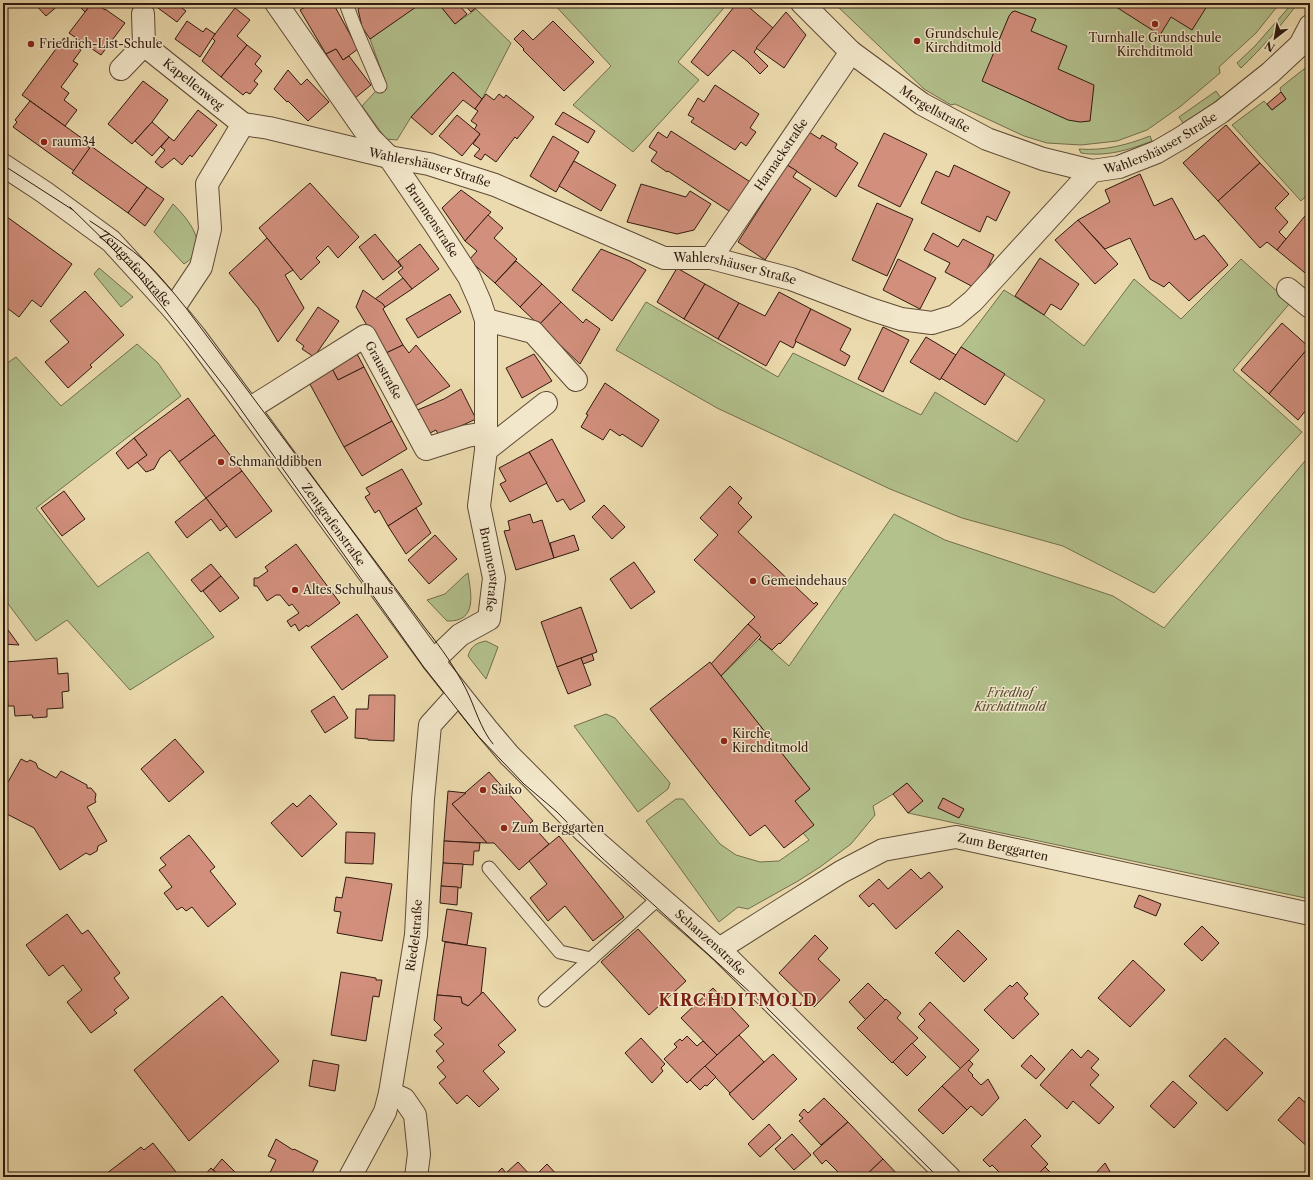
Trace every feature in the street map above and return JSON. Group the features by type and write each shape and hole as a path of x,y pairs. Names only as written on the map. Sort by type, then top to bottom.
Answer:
{"street":[{"name":"Brunnenstraße","path":"276,3 370,138 389,157 469,277 486,320 486,442 479,506 494,578 489,619 460,635 433,661"},
{"name":"Mergellstraße","path":"802,3 851,52 922,104 987,139 1043,159 1092,171"},
{"path":"121,69 144,45 139,8"},
{"name":"Wahlershäuser Straße","path":"243,124 269,128 389,157 429,164 495,185 664,258 711,258 791,279 900,319 932,323 955,316 973,301 1092,171 1119,167 1156,152 1221,112 1275,68 1300,45 1310,26"},
{"name":"Kapellenweg","path":"144,45 243,124"},
{"name":"Harnackstraße","path":"711,258 851,52"},
{"path":"173,309 201,267 210,229 207,184 243,124"},
{"name":"Zentgrafenstraße","path":"3,165 44,192 111,241 173,309 195,336 458,694 516,763 585,832"},
{"path":"1288,289 1310,308"},
{"path":"486,320 533,332 576,380"},
{"name":"Graustraße","path":"249,409 365,336 426,449 467,436 486,442"},
{"path":"486,442 546,403"},
{"name":"Riedelstraße","path":"350,1177 385,1112 390,1093 416,935 423,799 430,725 458,694"},
{"name":"Schanzenstraße","path":"585,832 719,949 949,1177"},
{"name":"Zum Berggarten","path":"719,949 841,872 883,850 956,837 1310,914"},
{"path":"390,1093 404,1099 415,1115 419,1154 416,1177"}],"lane":[{"path":"346,3 353,24 380,86"},
{"path":"489,868 560,952 591,959"},
{"path":"545,1000 660,897"}],"green space":[{"path":"421,3 438,3 455,24 476,9 511,43 482,99 453,72 411,117 397,140 386,139 362,106 385,81 370,39"},
{"path":"553,3 728,3 678,62 699,80 633,152 573,105 611,66"},
{"path":"834,3 1280,3 1256,33 1219,67 1220,73 1181,106 1147,130 1117,141 1081,145 1047,143 1024,136 955,104 951,105 924,89"},
{"path":"1298,3 1278,29 1241,68 1237,63 1255,46 1290,6"},
{"path":"1309,65 1310,192 1301,201 1232,125 1264,101 1272,110 1286,99 1280,88"},
{"path":"1216,91 1221,98 1183,123 1179,117"},
{"path":"1150,136 1152,141 1117,152 1090,154 1081,153 1079,149 1115,147"},
{"path":"173,204 191,226 197,242 196,250 192,257 184,264 154,232"},
{"path":"1241,259 1290,303 1233,370 1302,432 1154,593 1063,546 962,518 890,489 717,408 616,350 646,302 778,377 793,353 921,415 935,392 1017,442 1045,400 961,347 1004,290 1044,315 1084,346 1134,279 1181,319"},
{"path":"99,268 133,297 121,307 94,274"},
{"path":"137,344 158,363 181,396 36,508 98,587 148,552 214,637 130,690 67,620 36,641 3,597 3,366 16,357 61,406"},
{"name":"Friedhof Kirchditmold","path":"1310,455 1310,899 908,813 922,801 907,783 893,794 873,806 875,815 851,844 820,867 748,909 738,907 719,922 646,821 676,799 683,799 720,844 736,855 760,862 779,861 809,840 803,833 795,801 810,789 721,676 759,639 789,666 894,514 945,540 1113,596 1164,628"},
{"path":"468,573 471,598 468,612 464,617 457,620 447,621 427,600 445,594"},
{"path":"486,641 498,647 486,679 468,656 474,646"},
{"path":"606,714 615,718 670,783 668,789 638,812 574,726"}],"building":[{"path":"34,3 61,3 46,16"},
{"path":"76,3 87,3 90,6 85,12"},
{"path":"92,3 96,3 125,23 101,55 69,33"},
{"path":"162,3 175,3 186,11 177,22 158,8"},
{"path":"312,3 333,3 358,49 343,60 336,49 326,54 300,10"},
{"path":"366,3 413,3 416,7 370,39 362,27 358,9"},
{"path":"438,3 457,3 467,14 455,24"},
{"path":"463,3 481,3 471,12"},
{"path":"737,3 744,3 773,28 754,52 768,66 760,74 733,50 708,76 691,62"},
{"name":"Turnhalle Grundschule Kirchditmold","path":"1110,3 1209,3 1192,30 1171,17 1160,35"},
{"path":"235,8 250,20 237,36 247,45 221,77 202,61 215,41 212,38"},
{"path":"1015,11 1036,19 1031,31 1067,46 1058,69 1094,85 1090,121 1080,122 1068,120 982,81 1009,16"},
{"path":"786,12 806,35 784,68 756,48"},
{"path":"187,21 203,32 206,28 215,34 200,57 175,39"},
{"path":"553,21 594,62 564,91 514,39 523,30 533,40"},
{"path":"64,38 81,50 73,61 78,64 61,87 69,93 64,100 77,110 65,126 22,95"},
{"path":"247,45 261,56 255,64 262,71 254,81 258,84 250,94 246,92 243,95 221,77"},
{"path":"336,49 343,60 349,56 371,85 355,98 326,54"},
{"path":"288,70 301,85 307,79 329,102 308,121 274,89"},
{"path":"453,72 482,99 475,109 463,100 432,135 411,117"},
{"path":"143,81 168,100 152,122 132,144 108,124"},
{"path":"715,85 759,114 750,128 756,132 746,146 741,142 735,150 691,122 694,118 688,115 698,98 704,102"},
{"path":"1281,92 1286,99 1272,110 1267,104"},
{"path":"486,94 494,100 499,94 504,98 506,95 534,117 517,139 515,137 496,162 485,154 481,160 474,156 480,149 473,144 480,134 474,130 477,125 471,121 478,111 475,109"},
{"path":"30,101 83,139 82,142 90,148 74,171 13,127 17,122 15,120"},
{"path":"198,110 217,125 192,157 190,155 182,165 174,158 162,168 155,162 165,150 161,147 169,137 174,141"},
{"path":"563,112 595,131 588,143 555,124"},
{"path":"457,115 480,134 462,156 439,136"},
{"path":"152,122 169,137 152,156 135,141"},
{"path":"1226,125 1260,163 1218,201 1183,163"},
{"path":"671,131 752,183 732,213 651,161 657,152 649,147 658,132 667,138"},
{"path":"809,132 820,139 822,135 837,144 835,148 858,163 836,197 787,165"},
{"path":"884,133 927,154 900,207 858,186"},
{"path":"553,136 579,152 556,192 530,176"},
{"path":"91,146 147,187 128,213 72,173"},
{"path":"574,161 616,185 601,211 559,186"},
{"path":"1260,163 1289,194 1275,208 1288,222 1279,232 1286,239 1277,250 1267,242 1260,248 1218,201"},
{"path":"787,165 797,171 793,177 811,189 765,260 738,242"},
{"path":"954,165 1010,192 996,221 987,216 980,232 921,203 936,171 949,177"},
{"path":"1140,174 1154,206 1172,198 1195,240 1204,235 1228,265 1189,301 1169,282 1164,287 1150,279 1130,238 1105,249 1078,220 1110,202 1105,190"},
{"path":"310,183 359,237 338,258 328,246 316,258 320,262 301,280 259,228"},
{"path":"641,184 686,197 690,191 711,204 694,230 677,234 627,222"},
{"path":"147,187 164,199 145,226 128,213"},
{"path":"461,190 491,212 465,241 442,208"},
{"path":"877,203 913,219 887,276 852,260"},
{"path":"1309,211 1310,212 1310,277 1277,250"},
{"path":"3,214 72,264 41,307 32,300 19,317 3,305"},
{"path":"488,215 503,228 494,238 517,259 495,283 469,260 477,251 465,241"},
{"path":"1078,220 1118,264 1095,284 1055,240"},
{"path":"933,233 958,247 963,239 994,255 977,289 945,272 950,263 924,250"},
{"path":"375,234 401,266 383,280 359,247"},
{"path":"267,238 293,270 285,275 304,308 278,342 258,308 229,273"},
{"path":"420,244 439,269 412,289 398,272 403,268 398,261"},
{"path":"601,249 630,261 646,270 612,321 572,290"},
{"path":"1040,258 1079,284 1061,310 1051,304 1044,315 1015,296"},
{"path":"898,259 936,278 920,309 883,290"},
{"path":"516,261 542,284 520,307 495,283"},
{"path":"677,268 705,284 684,319 657,302"},
{"path":"403,278 412,289 385,307 375,299"},
{"path":"542,284 561,302 539,325 520,307"},
{"path":"705,284 739,303 718,339 684,319"},
{"path":"363,290 383,304 385,307 383,309 403,345 384,354 356,307"},
{"path":"85,291 124,335 90,365 92,367 68,388 45,362 69,342 50,321"},
{"path":"779,292 811,309 793,348 780,341 766,366 718,339 739,303 765,316"},
{"path":"450,294 461,312 418,338 406,319"},
{"path":"561,302 583,323 586,319 600,329 580,364 539,325"},
{"path":"318,307 339,321 314,357 302,349 304,346 296,340"},
{"path":"811,309 851,329 840,350 850,356 845,366 795,341"},
{"path":"1282,323 1309,347 1269,394 1241,370"},
{"path":"883,327 909,340 883,392 858,379"},
{"path":"926,337 956,355 940,380 910,362"},
{"path":"403,345 409,353 416,345 450,386 415,406 384,354"},
{"path":"961,347 1005,374 985,405 941,378"},
{"path":"1309,347 1310,405 1298,420 1269,394"},
{"path":"355,350 364,367 338,380 329,363"},
{"path":"534,354 552,381 522,398 506,368"},
{"path":"329,363 338,380 364,367 392,421 344,447 305,375"},
{"path":"605,383 659,420 642,447 622,434 620,436 610,429 603,440 581,427 588,415 586,414"},
{"path":"461,389 476,419 439,436 436,430 426,435 415,411 444,399"},
{"path":"188,398 215,435 179,462 170,450 160,458 154,469 146,472 137,462 147,455 134,438"},
{"path":"392,421 407,449 362,476 344,447"},
{"path":"215,435 242,471 206,498 179,462"},
{"path":"134,438 147,455 128,469 116,453"},
{"path":"552,439 585,501 570,510 563,499 557,502 529,452"},
{"path":"529,452 547,483 510,502 500,484 506,481 499,468"},
{"path":"402,469 422,504 388,526 379,510 375,513 365,497 370,494 366,488"},
{"path":"242,471 272,511 236,538 206,498"},
{"name":"Gemeindehaus","path":"730,486 742,498 738,503 752,517 738,532 814,604 816,602 818,604 780,644 779,643 772,650 759,639 761,637 748,624 755,617 694,560 718,535 700,518"},
{"path":"64,491 85,519 62,536 41,508"},
{"path":"206,498 227,526 220,531 211,519 187,538 175,522"},
{"path":"604,505 625,527 612,539 592,517"},
{"path":"416,508 431,533 406,554 388,526"},
{"path":"530,514 533,523 542,520 554,558 516,570 504,531 510,530 508,521"},
{"path":"435,535 457,559 429,584 408,560"},
{"path":"574,535 579,550 554,558 550,543"},
{"name":"Altes Schulhaus","path":"296,544 340,603 308,627 307,625 299,631 295,624 291,627 287,621 299,613 292,604 289,606 280,595 276,595 267,601 257,586 254,586 254,578 258,578 268,571 265,567"},
{"path":"634,562 655,592 631,609 610,579"},
{"path":"211,564 221,576 201,592 191,580"},
{"path":"221,576 239,598 220,612 203,591"},
{"path":"581,607 597,652 557,667 541,622"},
{"path":"357,614 388,657 342,690 311,647"},
{"path":"3,623 19,645 3,644"},
{"path":"748,624 760,635 721,676 711,664"},
{"path":"592,654 594,660 583,664 581,658"},
{"path":"57,658 58,674 68,673 69,691 62,692 63,708 47,709 47,717 33,718 32,715 15,716 14,706 8,706 5,662"},
{"path":"581,658 591,685 568,694 557,667"},
{"name":"Kirche Kirchditmold","path":"710,662 810,789 795,801 814,825 784,848 765,825 750,836 650,709"},
{"path":"369,695 395,695 394,741 355,738 356,709 368,709"},
{"path":"334,696 348,718 325,733 311,711"},
{"path":"175,739 204,772 169,802 141,769"},
{"path":"21,759 27,762 30,760 36,763 38,768 56,778 61,771 87,785 87,788 91,788 96,794 96,802 87,807 107,841 98,846 97,851 90,855 86,853 60,870 34,828 3,812 3,779 8,782"},
{"path":"489,772 533,821 530,823 549,844 519,870 494,843 487,843 452,804"},
{"path":"907,783 923,801 908,813 893,794"},
{"path":"448,791 466,793 452,804 487,843 444,841"},
{"path":"310,795 337,824 302,857 271,823 293,803 297,807"},
{"path":"943,798 964,809 959,818 938,808"},
{"path":"346,832 375,833 373,864 345,863"},
{"path":"189,835 215,867 210,871 236,904 208,927 192,907 186,911 182,907 177,910 164,893 172,887 159,870 166,865 160,858"},
{"path":"559,836 624,917 593,941 565,906 548,921 530,898 547,884 529,861"},
{"path":"444,841 480,843 479,851 474,851 473,865 443,863"},
{"path":"443,863 463,864 461,888 441,886"},
{"path":"911,869 921,879 929,872 943,887 896,929 873,903 869,907 859,896 879,879 888,889"},
{"path":"346,877 392,884 382,941 337,933 341,912 334,911 336,897 342,898"},
{"path":"441,886 458,887 457,905 440,903"},
{"path":"1139,895 1161,904 1156,916 1134,907"},
{"path":"447,909 472,913 467,945 442,941"},
{"path":"67,914 82,934 88,930 120,973 114,978 129,998 114,1010 117,1013 91,1033 67,1002 82,990 63,965 49,976 26,945"},
{"path":"1202,926 1219,943 1202,961 1184,944"},
{"path":"638,929 686,981 649,1015 601,962"},
{"path":"958,930 987,959 964,982 935,953"},
{"path":"815,935 828,948 818,959 840,980 814,1007 779,973"},
{"path":"445,942 486,948 481,994 468,1006 462,1003 461,997 437,995"},
{"path":"1133,960 1165,990 1130,1027 1098,998"},
{"path":"341,972 382,980 379,997 373,996 366,1041 331,1035"},
{"path":"1017,982 1028,994 1024,998 1039,1014 1013,1039 984,1010 1010,985 1012,987"},
{"path":"868,983 885,1000 866,1020 849,1002"},
{"path":"713,988 749,1026 717,1055 681,1018"},
{"path":"483,992 516,1030 498,1045 505,1052 483,1071 499,1089 479,1107 467,1095 457,1104 439,1083 446,1077 437,1067 444,1061 436,1051 444,1044 434,1035 442,1028 434,1020 437,995 461,997 462,1003 468,1006"},
{"path":"222,996 279,1061 189,1141 134,1070"},
{"path":"886,999 901,1013 897,1018 918,1038 892,1063 857,1028"},
{"path":"930,1002 979,1050 961,1069 918,1027 925,1020 919,1014"},
{"path":"739,1035 764,1062 730,1093 705,1066"},
{"path":"687,1036 697,1046 703,1041 717,1055 687,1083 664,1059 677,1047 674,1044 680,1039 682,1041"},
{"path":"641,1038 665,1064 661,1068 663,1071 652,1083 625,1053"},
{"path":"1225,1038 1263,1073 1227,1111 1189,1076"},
{"path":"912,1043 926,1057 907,1076 893,1062"},
{"path":"1072,1049 1081,1058 1088,1050 1099,1059 1091,1068 1099,1075 1090,1085 1114,1107 1099,1124 1073,1101 1067,1109 1040,1085"},
{"path":"773,1054 797,1079 753,1120 729,1094"},
{"path":"1031,1055 1045,1069 1036,1079 1021,1066"},
{"path":"313,1060 339,1065 335,1091 309,1086"},
{"path":"969,1060 973,1064 968,1070 973,1075 972,1076 981,1085 988,1079 999,1098 982,1116 971,1106 967,1110 942,1086"},
{"path":"705,1066 716,1077 707,1086 705,1085 700,1090 690,1080"},
{"path":"1173,1081 1197,1103 1174,1128 1150,1106"},
{"path":"942,1086 967,1110 943,1134 918,1110"},
{"path":"1299,1097 1310,1107 1310,1149 1278,1120"},
{"path":"824,1098 848,1122 821,1145 799,1121 803,1118 799,1115 804,1109 808,1113"},
{"path":"1025,1119 1041,1136 1031,1146 1048,1164 1035,1177 1004,1177 992,1165 990,1167 983,1160"},
{"path":"848,1122 883,1159 864,1177 843,1177 826,1160 822,1164 813,1153"},
{"path":"769,1124 781,1138 760,1157 748,1144"},
{"path":"792,1134 811,1155 794,1170 775,1149"},
{"path":"276,1139 293,1150 294,1149 318,1161 310,1177 268,1177 276,1160 268,1156"},
{"path":"153,1143 180,1177 102,1177 141,1147 144,1150"},
{"path":"222,1159 238,1175 236,1177 221,1177 213,1170"},
{"path":"883,1159 900,1177 864,1177"},
{"path":"518,1162 532,1177 493,1177 502,1168 506,1173"},
{"path":"1105,1163 1113,1177 1097,1177 1095,1174"},
{"path":"547,1164 559,1177 534,1177"},
{"path":"1045,1167 1055,1177 1035,1177"},
{"path":"211,1168 213,1170 221,1177 203,1177"}],"tram line":[{"path":"3,165 73,210"},
{"path":"70,207 140,278 227,390 423,666 478,736 524,784 557,812 601,857 763,1004 938,1177"},
{"path":"90,221 147,263 186,308 443,651 461,681 488,738 493,744"}],"place":[{"name":"Turnhalle Grundschule Kirchditmold","path":"1155,24"},
{"name":"Grundschule Kirchditmold","path":"917,41"},
{"name":"Friedrich-List-Schule","path":"31,44"},
{"name":"raum34","path":"44,142"},
{"name":"Schmanddibben","path":"221,462"},
{"name":"Gemeindehaus","path":"753,581"},
{"name":"Altes Schulhaus","path":"295,590"},
{"name":"Kirche Kirchditmold","path":"724,741"},
{"name":"Saiko","path":"483,790"},
{"name":"Zum Berggarten","path":"504,828"}],"district":[{"name":"KIRCHDITMOLD","path":"738,1000"}]}
